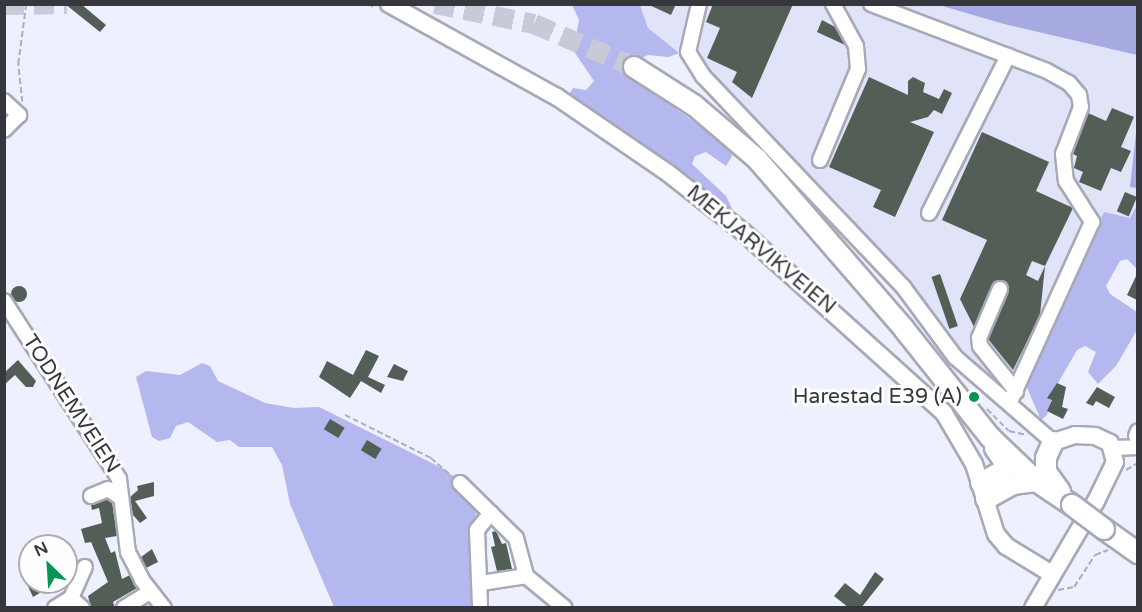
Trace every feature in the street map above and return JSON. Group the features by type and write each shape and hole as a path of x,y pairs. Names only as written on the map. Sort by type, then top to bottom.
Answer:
{"highway":[{"path":"634,67 695,106 757,159 904,329 990,437 1005,466 1001,475 983,491"},
{"path":"904,329 932,356 1036,481 1068,501"},
{"path":"990,437 1068,501 1137,553"},
{"path":"1016,458 1053,442"},
{"path":"1053,442 1046,458 1046,472 1068,501"},
{"path":"983,491 1036,481"}],"main road":[{"name":"MEKJARVIKVEIEN","path":"387,8 483,53 567,103 742,231 931,399 957,430 983,491 996,534 1006,546 1049,580"},
{"path":"1033,608 1112,473 1114,452 1106,440 1089,435 1053,442"}],"street":[{"path":"699,4 688,52 715,92 789,164 904,288 955,357 1013,397"},
{"path":"820,160 858,69 856,46 833,4"},
{"path":"871,4 1047,71 1069,83 1079,94 1081,107 1063,154 1066,182 1092,222 1013,397"},
{"path":"929,213 1008,56"},
{"path":"4,101 19,115 4,130"},
{"path":"1000,289 979,338 980,346 1013,397 1053,442"},
{"name":"TODNEMVEIEN","path":"4,301 119,478 128,552 150,591 164,608"},
{"path":"1114,452 1137,438"},
{"path":"1114,452 1137,451"},
{"path":"460,483 516,538 526,576 565,608"},
{"path":"91,496 108,489 120,497"},
{"path":"480,605 481,583 477,530 491,513"},
{"path":"55,608 71,598 85,567"},
{"path":"481,583 526,576"},
{"path":"124,608 150,591"},
{"path":"71,598 82,608"}],"path":[{"path":"19,115 22,107 18,64 26,4"},
{"path":"368,4 387,8"},
{"path":"987,409 1009,432 1033,436"},
{"path":"345,415 431,458 460,483"},
{"path":"1049,580 1064,592 1074,586 1095,555 1104,549 1117,551"}],"shaded area":[{"path":"572,5 640,5 648,28 679,53 669,57 648,55 634,62 640,83 729,147 732,156 726,166 706,152 695,156 692,164 726,196 735,215 565,112 566,99 573,88 586,90 594,81 573,50 579,20"},
{"path":"640,5 939,5 1137,55 1137,124 1130,187 1137,188 1137,205 1130,218 1104,213 1037,360 1007,389 962,357 850,216 789,153 648,28"},
{"path":"939,5 1137,5 1137,55 1004,24"},
{"path":"1137,124 1138,188 1136,188 1130,187"},
{"path":"1137,205 1137,269 1127,259 1120,261 1106,286 1110,294 1137,312 1137,330 1116,366 1098,384 1088,372 1096,352 1085,346 1077,350 1054,390 1047,415 1041,420 1025,383 1104,212 1130,218"},
{"path":"202,363 210,366 218,381 265,403 294,408 319,407 446,470 468,492 476,511 472,579 476,607 334,607 290,504 282,465 272,447 239,447 230,440 217,442 188,422 176,426 170,438 159,441 152,437 136,377 146,371 180,375"}],"building":[{"path":"65,4 81,4 106,25 100,32"},
{"path":"647,4 676,4 671,15"},
{"path":"713,4 793,4 752,98 732,82 737,72 707,58 720,28 706,22"},
{"path":"822,20 835,27 845,45 817,32"},
{"path":"869,77 908,95 908,81 913,77 925,83 923,92 939,99 944,89 952,93 942,114 934,110 928,117 910,122 934,132 895,217 873,207 881,190 829,167"},
{"path":"1112,108 1134,117 1121,147 1131,151 1121,172 1111,168 1101,191 1079,182 1083,172 1074,168 1077,156 1073,154 1088,113 1106,121"},
{"path":"982,132 1049,162 1036,191 1073,208 1045,266 1040,315 1013,370 988,339 1008,293 1007,283 1000,280 992,285 974,327 960,299 987,240 942,220","holes":["1032,261 1045,266 1038,281 1026,275"]},
{"path":"1125,192 1137,197 1129,216 1117,211"},
{"path":"940,274 958,326 949,329 931,277"},
{"path":"1137,274 1137,300 1127,295"},
{"path":"19,286 27,294 19,302 11,294"},
{"path":"366,350 379,356 368,377 385,385 381,393 361,381 350,398 319,377 327,361 353,375"},
{"path":"18,360 36,381 33,387 26,387 15,375 4,385 4,373"},
{"path":"394,364 408,371 403,381 387,377"},
{"path":"1057,383 1066,387 1062,407 1068,409 1063,419 1047,411 1052,400 1047,398"},
{"path":"1097,387 1115,397 1109,408 1096,401 1093,406 1086,403"},
{"path":"330,419 345,428 338,438 324,429"},
{"path":"367,440 382,449 375,459 361,450"},
{"path":"154,482 154,496 135,501 147,518 140,523 133,515 130,497 138,490 137,486"},
{"path":"107,499 112,502 117,536 105,538 111,553 115,551 122,579 130,575 137,588 113,602 115,608 91,608 88,596 108,582 91,542 85,543 81,529 102,523 99,508 92,510 91,505"},
{"path":"496,531 502,544 506,543 512,569 497,571 491,547 495,546 492,532"},
{"path":"152,549 158,562 146,568 141,557"},
{"path":"875,572 884,579 861,608 849,608 834,596 845,583 860,595"}],"tunnel":[{"path":"4,5 67,4"},
{"path":"435,4 534,24 634,67"}],"place":[{"name":"Harestad E39 (A)","path":"974,397"}]}
